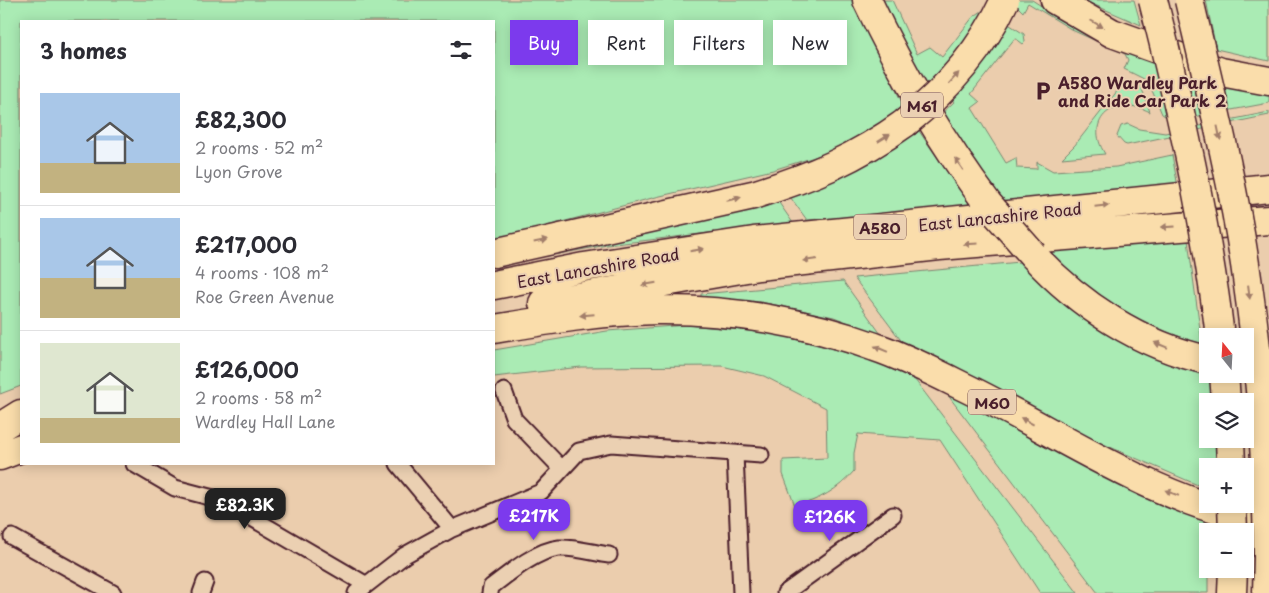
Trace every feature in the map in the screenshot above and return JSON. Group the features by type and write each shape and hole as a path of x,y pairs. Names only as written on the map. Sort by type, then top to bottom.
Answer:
{"highway":[{"name":"M61","path":"867,0 890,48 933,125 988,204 1033,255 1067,288 1121,325 1177,351 1199,357"},
{"path":"495,253 753,195 826,170 871,146 905,123 936,97 964,67 978,48 1005,0"},
{"path":"1055,0 1112,33 1221,72 1269,81"},
{"path":"1153,0 1195,182 1212,275 1219,328"},
{"path":"1189,0 1230,179 1248,284 1265,446 1267,593"},
{"name":"East Lancashire Road","path":"495,285 584,267 754,241 1269,188"},
{"name":"East Lancashire Road","path":"495,313 608,291 767,265 939,246 1269,220"},
{"name":"M60","path":"495,329 572,316 656,310 705,311 740,315 813,329 876,347 962,386 1068,443 1155,486 1238,517 1269,522"},
{"path":"1254,367 1269,368"},
{"path":"0,428 20,415"},
{"path":"0,428 20,422"},
{"path":"0,456 20,448"},
{"path":"1232,593 1233,578"}],"street":[{"path":"504,390 514,418 562,469"},
{"path":"136,465 175,488 221,500 360,588 405,555 452,529 541,492 579,451 611,444 761,455"},
{"path":"735,454 741,593"},
{"path":"399,465 452,529"},
{"path":"786,593 893,515"},
{"path":"12,537 113,593"},
{"path":"490,593 491,587 513,571 534,558 558,548 609,555"}],"green space":[{"path":"0,0 853,0 904,107 872,132 827,153 773,170 656,197 495,240 495,20 20,20 20,386 0,394"},
{"path":"880,0 892,0 917,54 930,47 942,57 973,17 985,9 1024,34 1025,42 1023,44 1015,38 971,94 980,102 972,108 1006,163 1016,158 1017,168 1037,169 1037,162 1053,171 1116,167 1172,155 1179,192 1009,207 984,177 940,115 954,102 935,78 925,89"},
{"path":"1011,0 1032,0 1057,16 1269,88 1269,103 1172,121 1162,114 1148,81 1124,69 1128,60 1125,54 1074,31 1028,3 1023,12"},
{"path":"1083,0 1134,0 1141,25"},
{"path":"1206,0 1269,0 1269,61 1216,49"},
{"path":"1122,80 1141,86 1150,112 1137,107 1125,106 1115,108 1106,113 1100,121 1098,130 1099,141 1105,154 1062,158 1075,145 1118,90"},
{"path":"1269,112 1269,115 1127,145 1117,136 1121,126 1128,124 1139,129 1165,133"},
{"path":"919,131 972,208 807,220 788,194 857,167"},
{"path":"775,197 793,223 607,245 495,266"},
{"path":"1188,240 1200,328 1199,343 1139,319 1120,308 1083,282 1049,252"},
{"path":"1020,262 1043,285 1088,321 1134,347 1199,374 1199,383 1217,383 1218,393 1199,393 1199,448 1219,448 1219,458 1199,458 1199,486 1087,437 903,343 854,278"},
{"path":"843,281 883,337 834,317 761,302 701,297 701,294"},
{"path":"687,325 772,333 867,358 915,380 1078,593 1040,593 940,440 858,434 854,453 854,471 828,493 812,501 795,506 783,474 783,460 827,458 826,408 764,376 722,366 581,367 495,377 495,350 607,331"},
{"path":"944,390 1210,520 1210,523 1199,523 1199,578 1208,578 1208,593 1098,593"}],"place":[{"name":"A580 Wardley Park and Ride Car Park 2","path":"1043,91"}]}
